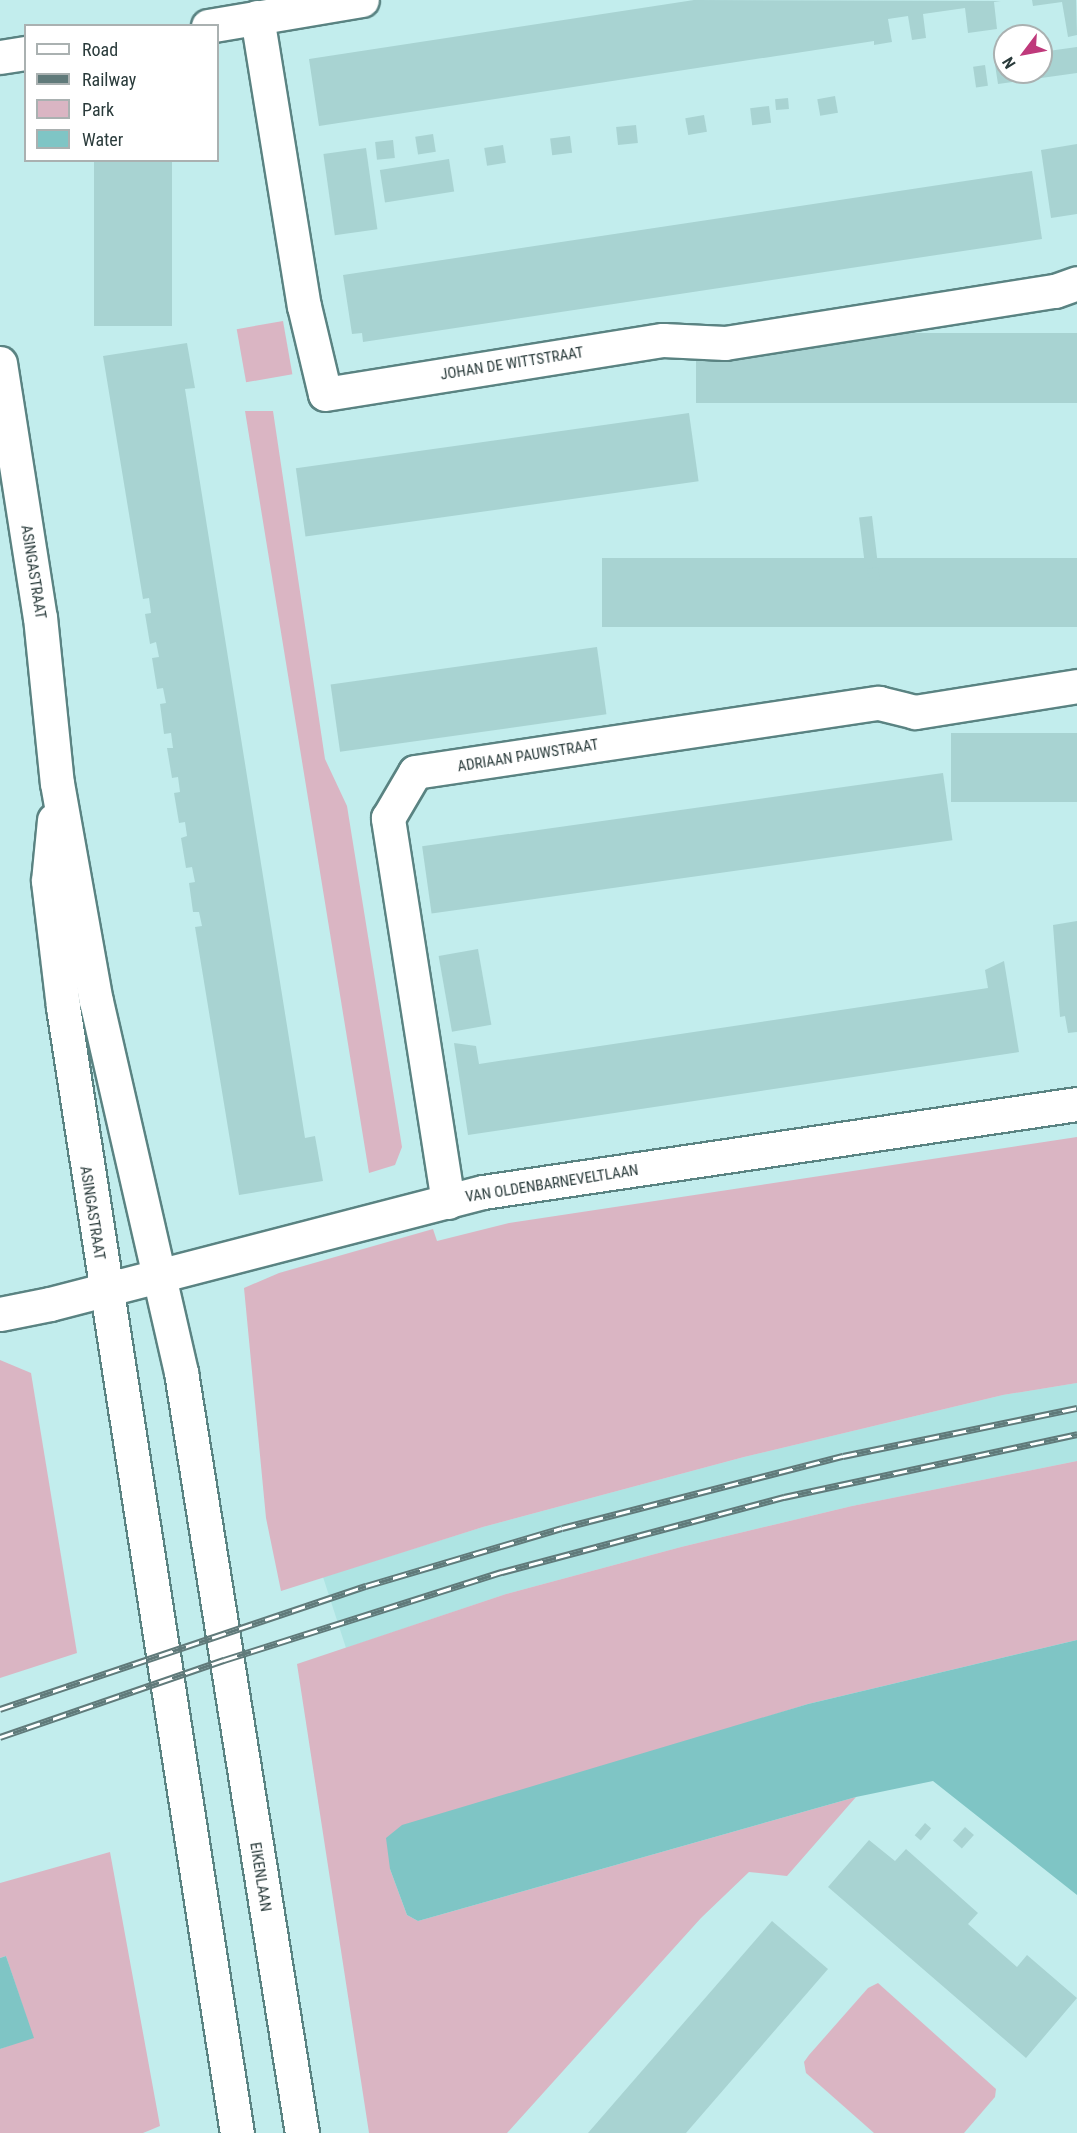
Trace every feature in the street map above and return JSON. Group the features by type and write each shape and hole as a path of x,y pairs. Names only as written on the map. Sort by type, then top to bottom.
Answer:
{"street":[{"path":"219,24 362,0"},
{"name":"JOHAN DE WITTSTRAAT","path":"257,17 304,306 325,394 663,340 725,343 1055,291 1077,283"},
{"path":"0,57 24,54"},
{"name":"ASINGASTRAAT","path":"0,363 40,616 57,783 96,1000 181,1372 219,1621"},
{"name":"ADRIAAN PAUWSTRAAT","path":"447,1202 388,818 416,772 879,703 915,712 1077,686"},
{"name":"ASINGASTRAAT","path":"57,783 48,881 104,1290 163,1640 237,2133"},
{"name":"VAN OLDENBARNEVELTLAAN","path":"0,1314 104,1290 483,1192 1077,1104"},
{"name":"EIKENLAAN","path":"219,1621 302,2133"}],"shaded area":[{"path":"1077,1383 1077,1461 852,1506 681,1547 506,1594 346,1648 323,1577 483,1527 744,1457 1003,1395"}],"green space":[{"path":"283,321 292,374 246,382 237,329"},
{"path":"245,411 273,411 325,759 347,806 402,1147 395,1165 369,1173"},
{"path":"1077,1137 1077,1383 1003,1395 744,1457 483,1527 281,1591 266,1518 244,1288 279,1273 433,1229 437,1241 509,1223"},
{"path":"0,1360 31,1373 77,1653 0,1678"},
{"path":"1077,1461 1077,1640 808,1704 743,1724 390,1869 407,1915 418,1921 856,1797 787,1876 749,1872 701,1918 507,2133 369,2133 297,1664 506,1594 681,1547 852,1506"},
{"path":"110,1852 160,2126 143,2133 0,2133 0,2049 33,2037 6,1956 0,1958 0,1883"},
{"path":"878,1983 996,2089 995,2097 964,2133 874,2133 806,2073 804,2062 809,2055 868,1988"}],"water":[{"path":"1077,1640 1077,1895 933,1781 856,1797 418,1921 407,1915 390,1869 386,1838 402,1825 808,1704"},
{"path":"6,1956 34,2038 0,2049 0,1958"}],"building":[{"path":"694,0 1001,1 994,2 996,24 993,24 993,30 968,33 965,8 923,14 926,38 912,40 908,16 888,19 892,42 874,45 874,41 319,126 309,59"},
{"path":"1032,0 1076,0 1077,35 1068,37 1062,2 1033,6"},
{"path":"1077,47 1077,73 1053,76 1053,50"},
{"path":"985,65 988,86 976,87 973,67"},
{"path":"835,96 838,113 820,116 817,99"},
{"path":"788,98 789,109 776,110 775,99"},
{"path":"769,106 771,123 752,125 750,108"},
{"path":"704,115 707,132 688,135 685,118"},
{"path":"636,125 638,143 618,145 616,127"},
{"path":"433,134 436,152 418,155 415,137"},
{"path":"570,136 572,153 552,155 550,138"},
{"path":"393,140 395,158 377,160 375,142"},
{"path":"1077,144 1077,214 1051,218 1041,150"},
{"path":"503,145 506,163 487,166 484,148"},
{"path":"366,148 377,229 335,235 323,154"},
{"path":"449,159 454,192 385,203 380,170"},
{"path":"94,162 172,162 172,326 94,326"},
{"path":"1032,171 1042,239 363,342 362,333 352,334 343,275"},
{"path":"696,333 1077,333 1077,403 696,403"},
{"path":"187,343 195,388 185,389 305,1138 315,1136 323,1181 239,1195 195,927 202,926 199,912 193,912 189,883 195,882 192,867 186,868 181,838 187,836 185,822 179,823 174,793 180,792 178,777 172,778 167,748 173,748 171,733 164,734 160,704 166,703 163,688 157,689 152,658 159,657 156,642 150,644 145,614 151,613 149,598 143,599 103,356"},
{"path":"689,413 699,481 305,537 296,468"},
{"path":"872,516 878,562 865,563 859,518"},
{"path":"602,558 1077,558 1077,627 602,627"},
{"path":"878,567 880,581 870,582 867,569"},
{"path":"597,647 606,714 340,752 331,684"},
{"path":"951,733 1077,733 1077,802 951,802"},
{"path":"943,773 952,840 432,914 422,846"},
{"path":"1077,921 1077,1032 1068,1033 1065,1016 1060,1017 1053,925"},
{"path":"478,949 491,1025 452,1032 439,956"},
{"path":"1004,961 1019,1052 468,1135 454,1043 476,1046 479,1064 988,988 985,970"},
{"path":"925,1823 931,1828 921,1840 915,1835"},
{"path":"965,1827 974,1835 962,1848 953,1840"},
{"path":"869,1840 895,1861 906,1849 978,1913 968,1924 1017,1967 1027,1955 1077,1998 1026,2058 828,1887"},
{"path":"772,1921 828,1969 686,2133 588,2133"}],"railway":[{"path":"0,1709 366,1586 562,1528 843,1456 1077,1408"},
{"path":"0,1737 224,1660 502,1572 784,1497 1077,1434"}]}
